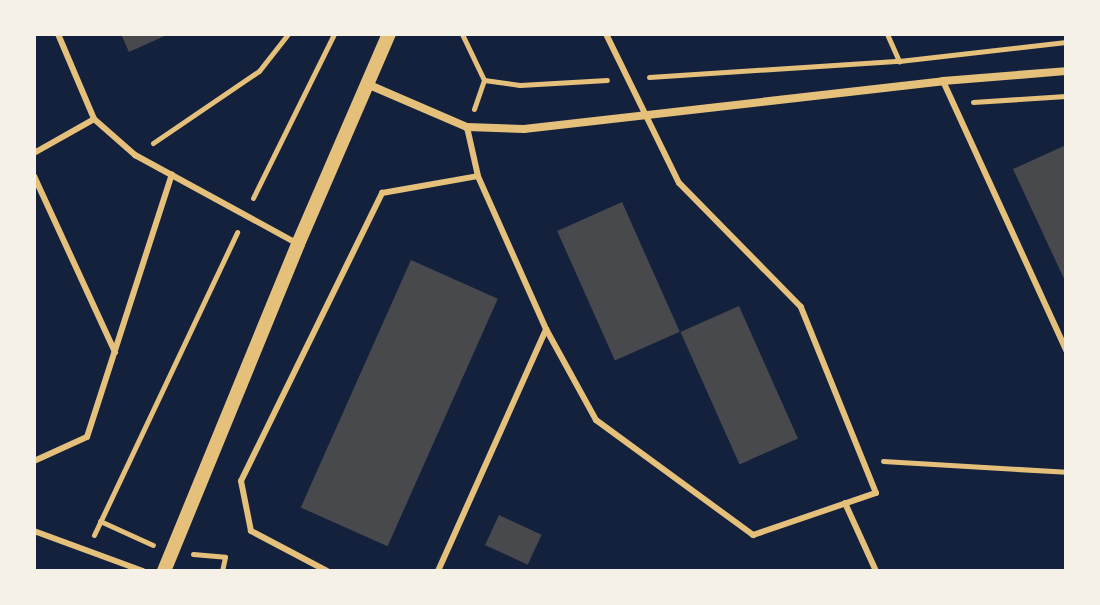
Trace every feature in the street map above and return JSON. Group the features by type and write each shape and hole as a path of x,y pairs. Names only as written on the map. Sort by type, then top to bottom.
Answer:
{"street":[{"path":"164,571 298,244 389,34"},
{"path":"367,84 467,127 524,129 943,81 1066,71"}],"lane":[{"path":"58,34 94,119 135,155 298,244"},
{"path":"467,127 478,176 546,329 596,420 753,535 876,493 801,307 679,183 606,34"},
{"path":"943,81 1066,350"},
{"path":"34,153 94,119"},
{"path":"34,461 87,437 172,174"},
{"path":"34,176 115,352"},
{"path":"327,571 251,531 241,481 382,193 478,176"},
{"path":"438,571 546,329"},
{"path":"845,503 876,571"},
{"path":"34,531 143,571"}],"path":[{"path":"135,155 259,71 288,34"},
{"path":"88,549 334,34"},
{"path":"462,34 484,80 467,127"},
{"path":"887,34 899,61"},
{"path":"484,80 520,85 628,79 899,61 1066,42"},
{"path":"977,117 970,103 1066,96"},
{"path":"864,459 1066,472"},
{"path":"100,521 171,553 225,557 222,571"}],"building":[{"path":"121,34 169,34 129,52"},
{"path":"1066,145 1066,283 1013,169"},
{"path":"622,202 680,332 615,361 557,231"},
{"path":"411,260 498,299 388,546 301,508"},
{"path":"739,306 798,438 740,464 681,332"},
{"path":"499,515 542,535 528,565 485,545"}]}
